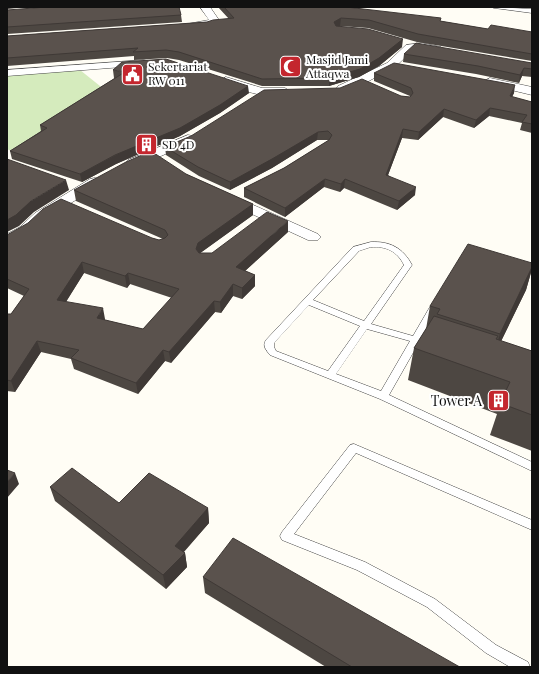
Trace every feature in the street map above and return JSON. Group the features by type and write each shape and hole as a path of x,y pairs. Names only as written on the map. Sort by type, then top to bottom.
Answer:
{"street":[{"path":"184,26 207,25 213,22 214,20 205,7"},
{"path":"401,40 415,46 452,52"},
{"path":"329,91 339,90 361,81 391,65 410,46 415,46"},
{"path":"7,73 153,62"},
{"path":"391,65 404,67"},
{"path":"214,77 261,92 297,92"},
{"path":"476,79 532,91"},
{"path":"361,81 376,87"},
{"path":"247,102 261,92"},
{"path":"122,168 199,133"},
{"path":"152,154 168,165"},
{"path":"7,241 25,230 40,216 62,202 77,186 110,174"},
{"path":"215,191 229,198 260,219 313,237"},
{"path":"229,198 243,191"},
{"path":"62,202 81,210"}],"lane":[{"path":"494,7 532,11"},
{"path":"329,376 408,265 405,258 397,250 375,243 365,244 356,249 269,342 269,348 273,353 329,376 383,396 532,467"},
{"path":"383,396 439,299"},
{"path":"307,301 365,325 437,346"},
{"path":"524,667 491,649 431,603 361,566 286,536 354,448 532,525"}],"green space":[{"path":"80,70 105,90 11,151 7,149 7,76"}],"building":[{"path":"47,7 179,7 181,15 7,27 7,10"},
{"path":"224,7 346,7 441,18 440,21 488,29 491,25 532,32 532,54 418,34 369,20 341,18 334,22 336,26 368,29 403,39 379,58 360,69 329,78 262,79 179,52 166,50 133,52 138,48 7,58 7,36 207,22 234,18"},
{"path":"416,43 532,63 532,69 524,68 520,75 478,66 404,54"},
{"path":"166,59 248,86 220,105 180,128 115,155 80,174 10,151 47,128 40,125 125,72 113,70 122,62"},
{"path":"394,63 515,85 510,96 532,102 532,124 522,122 527,115 490,108 476,120 444,109 419,132 403,129 386,175 416,187 399,201 345,179 341,184 325,179 285,208 244,188 284,168 329,140 332,135 328,131 318,132 230,182 198,167 165,147 191,136 264,90 340,88 362,79 401,96 410,97 413,93 411,88 374,73"},
{"path":"151,151 186,174 253,204 198,243 196,249 199,253 212,253 267,212 288,221 236,267 255,275 242,288 233,284 220,302 214,301 169,352 163,350 136,383 71,358 79,350 37,341 11,381 7,380 7,314 11,314 29,289 7,279 7,235 28,223 43,209 61,199 152,238 159,240 168,235 165,230 74,190 126,162","holes":["82,262 125,276 128,273 179,289 143,329 97,318 103,308 57,300"]},
{"path":"7,159 66,180 31,201 16,215 7,220"},
{"path":"468,244 532,263 532,267 500,334 437,314 440,309 430,306"},
{"path":"434,316 498,336 496,339 532,351 532,415 500,403 510,382 414,348"},
{"path":"72,468 119,503 149,473 208,508 175,546 185,553 163,575 50,487"},
{"path":"7,470 15,473 7,482"},
{"path":"233,538 460,667 352,667 203,577"}],"place":[{"name":"Masjid Jami Attaqwa","path":"291,67"},
{"name":"Sekertariat RW 011","path":"133,74"},
{"name":"SD 4D","path":"146,145"},
{"name":"Tower A","path":"498,401"}]}
